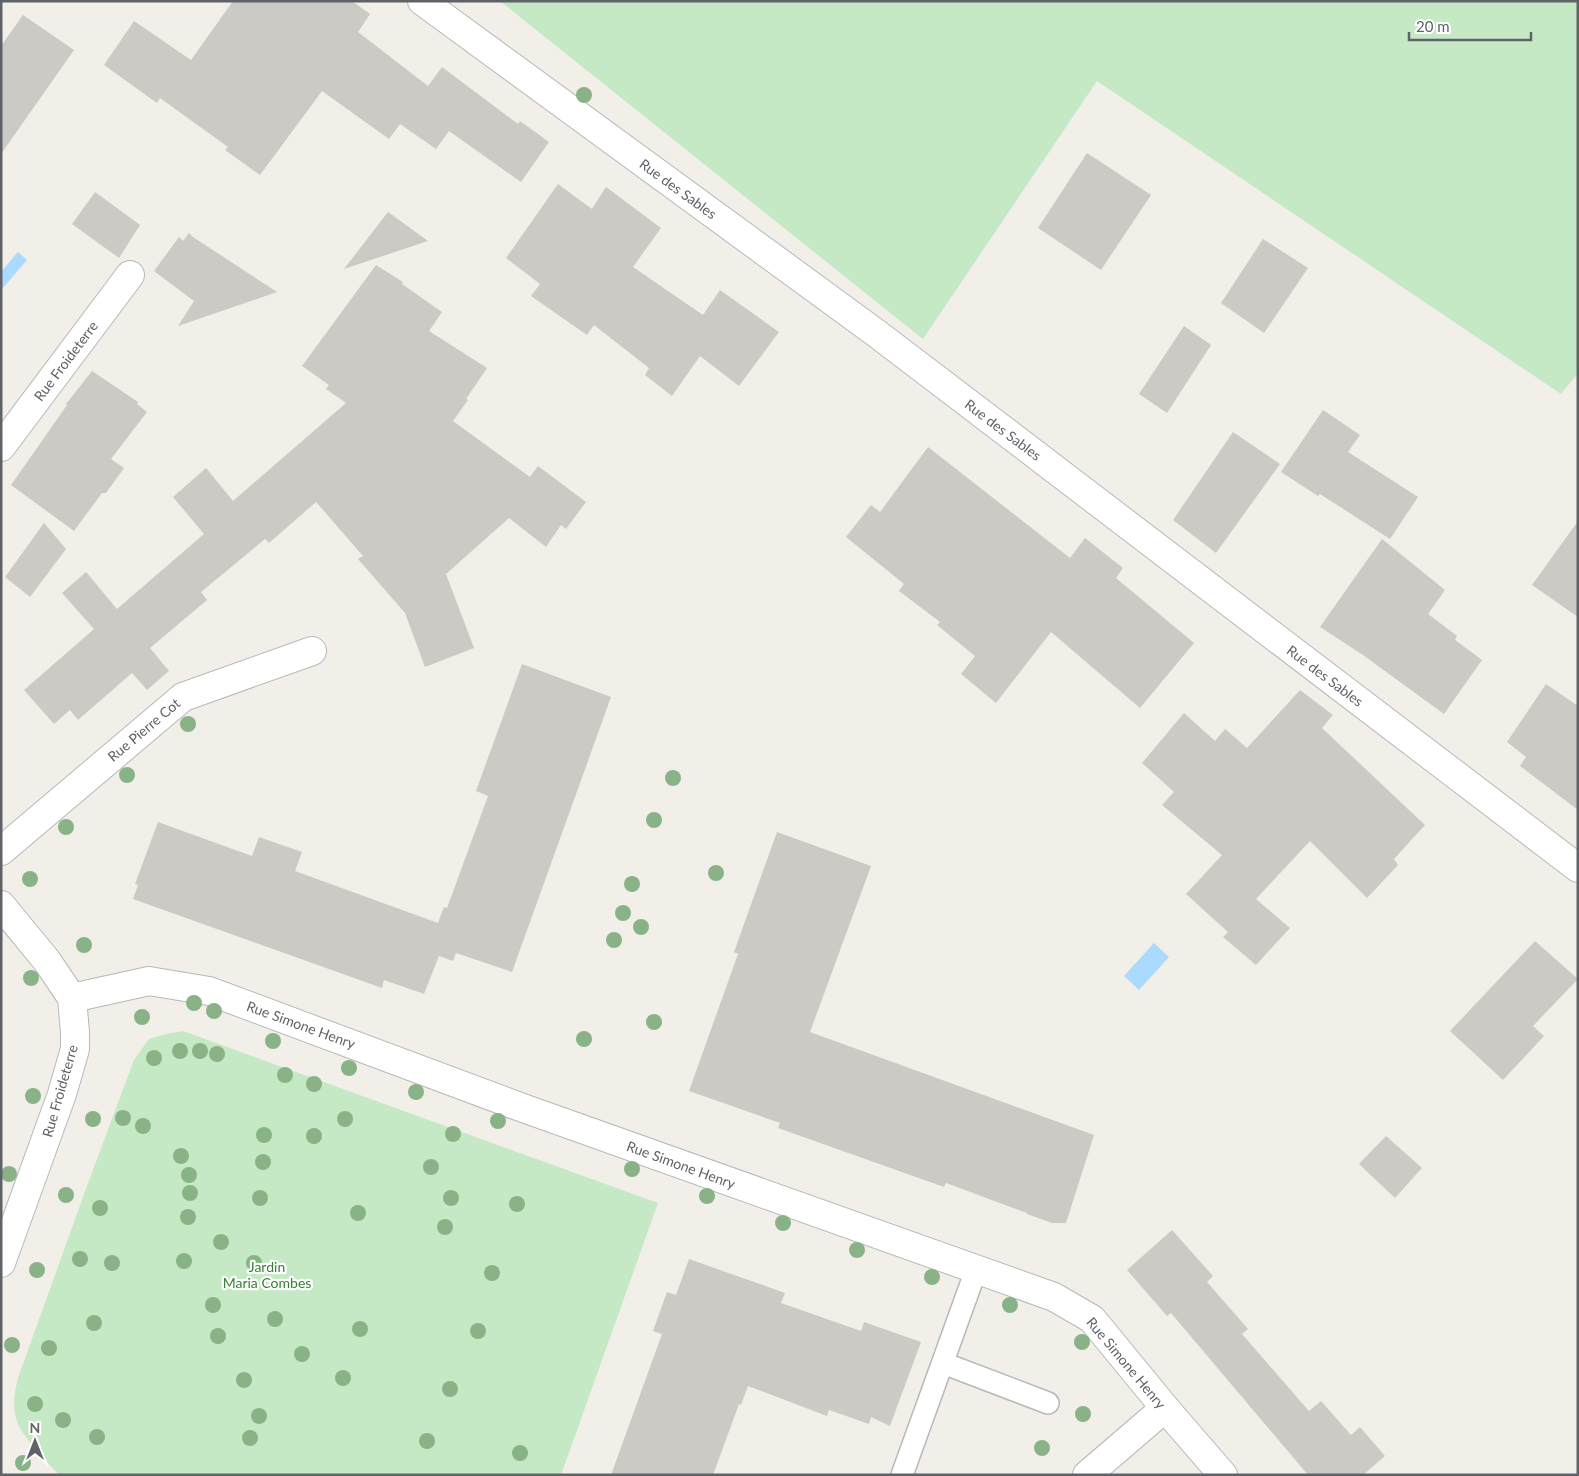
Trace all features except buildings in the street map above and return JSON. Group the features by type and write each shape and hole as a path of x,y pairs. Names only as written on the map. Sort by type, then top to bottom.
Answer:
{"street":[{"name":"Rue des Sables","path":"422,1 876,333 1578,868"},
{"name":"Rue Froideterre","path":"1,447 130,275"},
{"name":"Rue Pierre Cot","path":"1,851 183,697 312,651"},
{"name":"Rue Froideterre","path":"1,906 47,961 72,998 75,1032 75,1049 62,1094 1,1263"},
{"name":"Rue Simone Henry","path":"72,998 149,981 209,991 523,1108 1054,1297 1092,1318 1165,1408 1223,1475"},
{"path":"1087,1475 1165,1408"}],"lane":[{"path":"902,1475 976,1270"},
{"path":"943,1363 1048,1404"}],"green space":[{"path":"500,1 1578,1 1578,373 1561,394 1097,81 923,339"},
{"name":"Jardin Maria Combes","path":"183,1031 658,1203 561,1475 59,1475 34,1448 23,1433 16,1418 14,1403 18,1378 134,1060 149,1039"}],"water":[{"path":"18,252 27,260 1,290 1,272"},
{"path":"1154,943 1169,957 1139,990 1124,976"}]}
